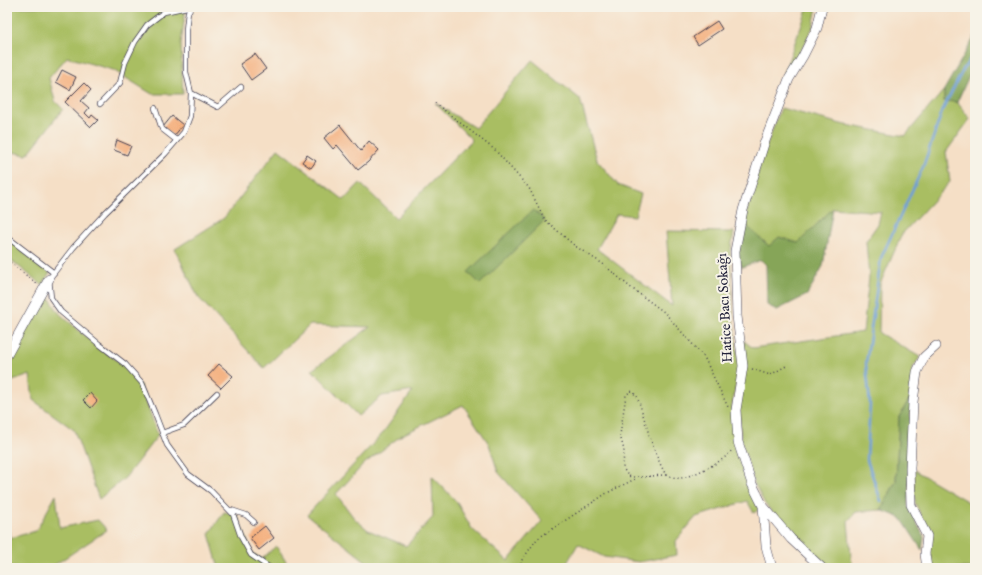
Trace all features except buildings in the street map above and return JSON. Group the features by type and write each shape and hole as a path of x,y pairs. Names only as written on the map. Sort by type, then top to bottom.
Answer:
{"street":[{"name":"Hatice Bacı Sokağı","path":"772,568 766,546 763,506 752,484 738,442 736,410 743,366 737,316 735,251 743,210 765,141 789,79 803,56 817,28 822,7"},
{"path":"7,355 52,276"},
{"path":"927,568 925,554 926,536 912,504 910,468 917,372 924,357 936,346"},
{"path":"763,506 791,539 822,568"}],"lane":[{"path":"100,104 120,83 125,63 135,42 147,25 164,12 187,7"},
{"path":"191,7 188,12 186,30 186,72 191,93 190,116 184,132 165,154 104,213 73,248 52,276 51,298 61,312 125,364 142,383 167,444 188,474 211,492 234,514 241,538 250,555 270,568"},
{"path":"191,93 218,107 241,87"},
{"path":"155,108 162,129 176,140"},
{"path":"7,237 52,276"},
{"path":"162,433 184,425 217,393"},
{"path":"229,510 246,515 254,522"}],"path":[{"path":"435,103 495,150 529,188 545,220 575,246 603,264 630,287 664,312 704,357 729,409"},
{"path":"7,260 44,290"},
{"path":"743,366 770,375 788,365"},
{"path":"636,478 628,476 623,468 624,450 620,435 624,412 624,402 626,395 632,392 638,396 650,438 666,475"},
{"path":"520,568 522,560 537,539 607,493 636,478 651,475 666,475 681,479 714,466 728,456 738,442"}],"green space":[{"path":"7,7 186,7 181,44 183,94 152,94 113,70 67,57 49,78 55,101 63,109 27,155 7,151"},
{"path":"808,7 817,7 813,27 796,61 782,78"},
{"path":"975,36 975,63 957,102 944,101 944,90"},
{"path":"532,60 580,99 597,160 618,185 641,194 635,216 617,214 597,249 672,306 666,231 734,232 730,253 733,319 739,366 732,408 736,452 759,509 754,513 747,501 696,517 676,541 677,555 639,562 604,557 578,544 564,568 363,568 368,563 307,515 382,434 413,391 382,396 358,416 312,370 370,327 310,325 264,368 198,297 175,249 224,218 278,149 344,200 360,183 396,218 472,140 435,103 475,128","holes":["463,405 489,444 498,472 542,521 508,561 472,529 456,501 432,476 433,517 406,546 368,530 354,518 336,494 364,464 402,435"]},
{"path":"944,90 944,101 957,102 970,119 946,152 950,182 902,234 880,284 879,333 920,357 913,368 911,396 899,417 896,481 881,510 856,512 848,521 852,568 826,568 793,536 765,504 754,483 741,441 739,409 744,341 753,348 863,332 869,277 866,241 878,224 881,212 833,208 798,243 779,238 769,246 744,224 747,209 760,165 781,108 841,124 905,136"},
{"path":"833,208 823,266 807,295 777,310 767,305 766,265 761,260 742,267 735,251 741,221 769,246 779,237 798,243"},
{"path":"533,210 545,220 480,284 468,272"},
{"path":"7,239 50,272 42,285 7,257"},
{"path":"44,293 60,314 98,347 125,366 140,385 158,435 125,478 99,499 74,430 33,400 30,375 7,383 7,364 11,359"},
{"path":"911,396 908,506 924,537 922,550 901,518 881,510 896,481 899,417"},
{"path":"914,470 975,506 975,568 930,568 928,555 930,535 915,503"},
{"path":"56,495 60,528 98,520 107,530 50,568 7,568 7,524 10,538 36,531"},
{"path":"224,512 237,515 252,553 262,559 276,546 290,568 219,568 209,534"}],"waterway":[{"path":"881,501 867,460 870,403 866,364 881,258 923,167 943,109 964,68 975,52"}]}
